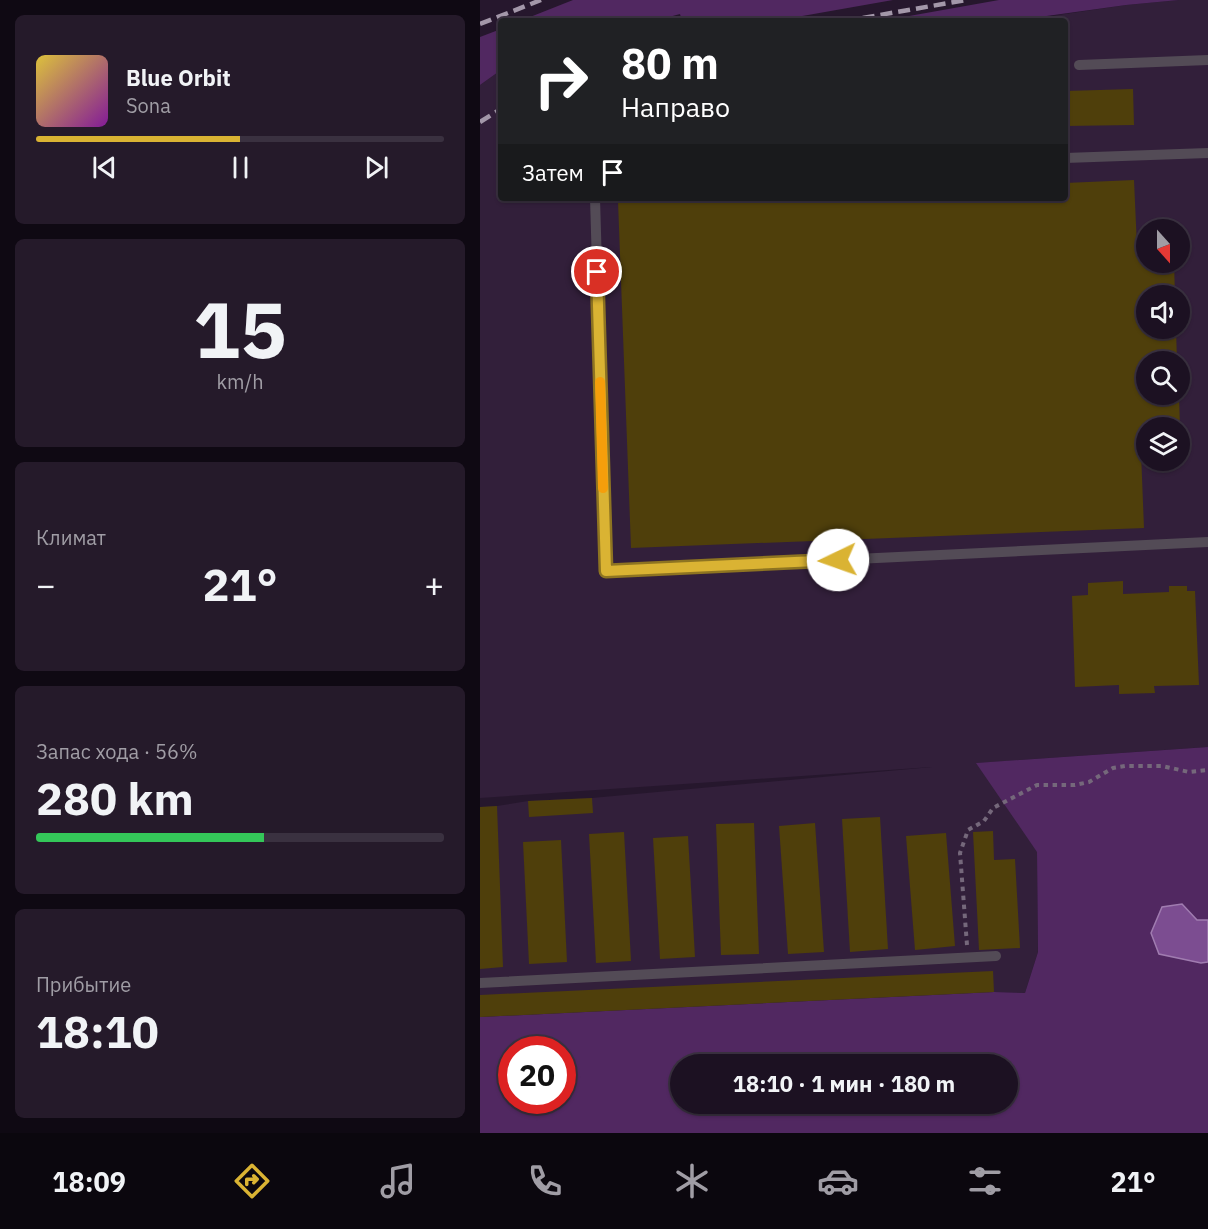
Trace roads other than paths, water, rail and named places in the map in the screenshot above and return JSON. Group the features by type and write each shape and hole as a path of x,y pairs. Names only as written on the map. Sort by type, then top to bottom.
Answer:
{"lane":[{"path":"1078,65 1208,60"},
{"path":"1068,158 1208,153"},
{"path":"595,201 606,571 1208,542"},
{"path":"480,983 996,956"}],"railway":[{"path":"480,24 541,0"},
{"path":"862,18 966,0"},
{"path":"480,122 498,111"}]}
